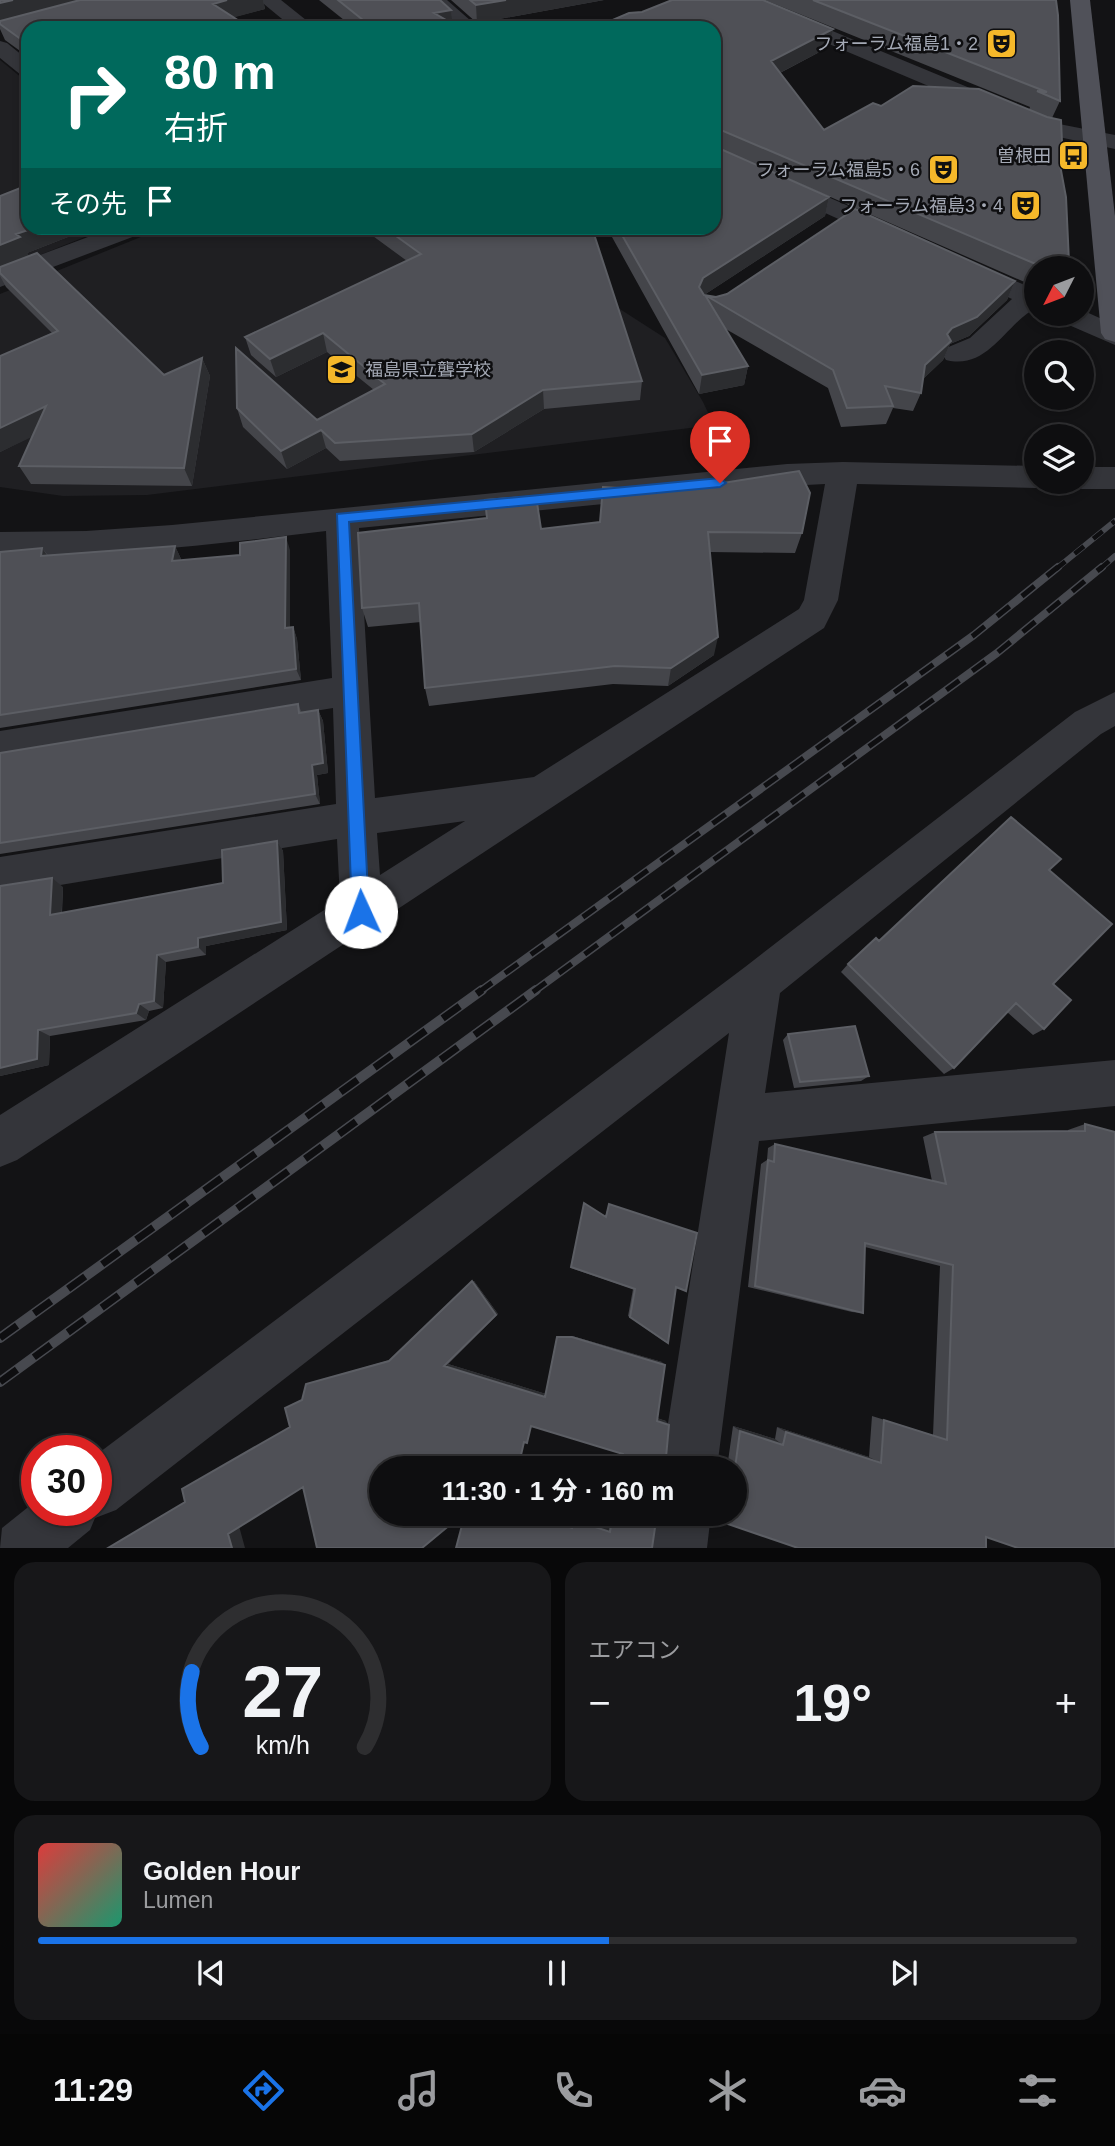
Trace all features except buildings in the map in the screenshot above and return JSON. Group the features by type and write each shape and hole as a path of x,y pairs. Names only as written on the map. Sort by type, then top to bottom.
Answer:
{"main road":[{"path":"1080,0 1105,141 1115,334"}],"street":[{"path":"269,0 297,21"},
{"path":"435,0 460,21"},
{"path":"741,0 1029,121 1105,141"},
{"path":"810,30 832,19"},
{"path":"4,36 21,61"},
{"path":"721,157 921,247"},
{"path":"826,229 849,214"},
{"path":"0,279 116,235"},
{"path":"946,258 1024,294"},
{"path":"956,354 971,350 1024,306"},
{"path":"1094,325 1115,334"},
{"path":"0,544 88,545 164,539 342,518 787,475 843,473 1024,477"},
{"path":"0,1143 547,792 812,618 821,600 843,473"},
{"path":"1094,478 1115,478"},
{"path":"342,518 361,912"},
{"path":"0,747 351,690"},
{"path":"112,1478 760,982 1088,723 1115,708"},
{"path":"0,876 357,818 547,792"},
{"path":"691,1456 760,982"},
{"path":"738,1119 1115,1083"},
{"path":"22,1548 50,1526"},
{"path":"678,1548 681,1526"}],"shaded area":[{"path":"0,60 21,77 21,235 90,235 0,271"},
{"name":"福島県立聾学校","path":"146,235 519,235 511,239 665,338 714,425 147,495 63,496 0,487 0,294"}],"railway":[{"path":"1056,569 1115,521"},
{"path":"1100,569 1115,556"},
{"path":"479,992 974,635 1058,567"},
{"path":"533,992 997,653 1102,567"},
{"path":"0,1338 482,990"},
{"path":"0,1382 536,990"}],"place":[{"name":"フォーラム福島1・2","path":"1001,44"},
{"name":"曽根田","path":"1074,156"},
{"name":"フォーラム福島5・6","path":"943,170"},
{"name":"フォーラム福島3・4","path":"1026,206"},
{"name":"福島県立聾学校","path":"342,370"}],"route":[{"path":"361,912 342,518 720,483"}]}
